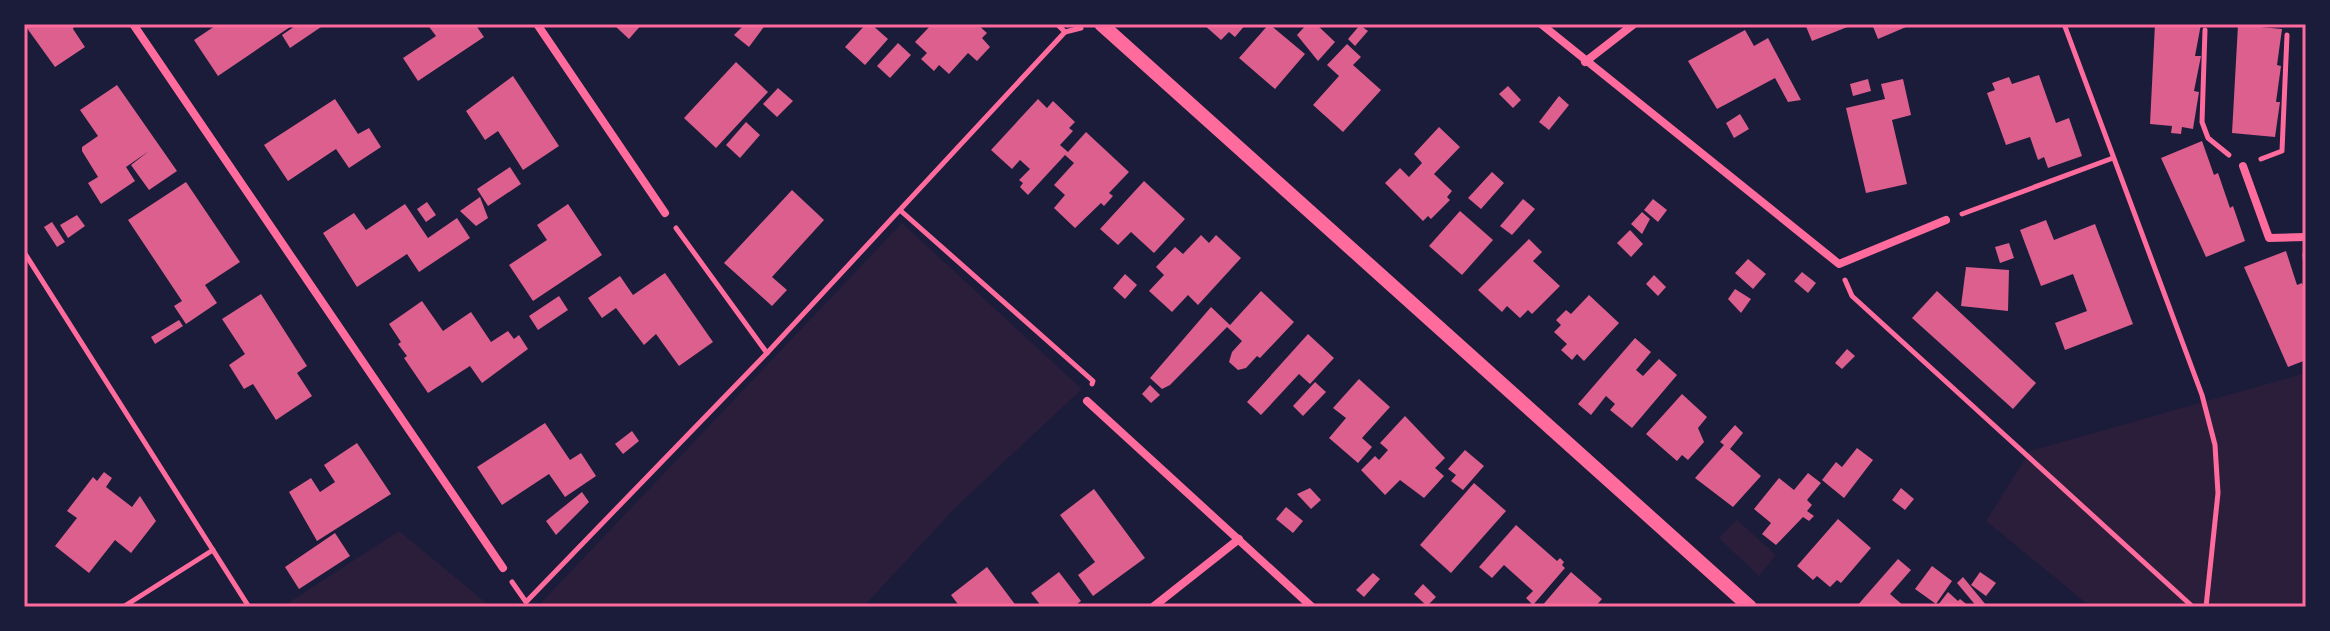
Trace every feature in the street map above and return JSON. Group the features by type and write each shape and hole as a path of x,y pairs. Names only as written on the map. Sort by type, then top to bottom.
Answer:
{"street":[{"path":"133,24 503,568"},
{"path":"537,24 665,213"},
{"path":"1101,24 1750,607"},
{"path":"1541,24 1839,264 1946,220"},
{"path":"1585,62 1634,24"},
{"path":"2243,166 2269,238 2306,237"},
{"path":"1087,401 1312,607"},
{"path":"1153,607 1239,539"}],"path":[{"path":"2064,24 2202,395 2215,445 2218,493 2206,607"},
{"path":"2205,30 2202,122 2208,138 2243,166 2282,151 2287,35"},
{"path":"503,568 524,605 767,353 1065,32"},
{"path":"1946,220 2113,158"},
{"path":"901,211 1093,381 1087,401"},
{"path":"665,213 767,353"},
{"path":"24,252 249,607"},
{"path":"1839,264 1852,296 2193,607"},
{"path":"123,607 213,550"}],"shaded area":[{"path":"902,223 1082,389 958,505 863,607 537,607"},
{"path":"2306,373 2306,607 2091,607 1986,521 2030,451"},
{"path":"1737,520 1776,555 1759,576 1719,538"},
{"path":"399,531 491,607 282,607"}],"building":[{"path":"24,24 75,24 73,29 85,47 55,67"},
{"path":"218,24 288,24 290,27 218,76 194,40"},
{"path":"298,24 321,27 290,48 282,35"},
{"path":"427,24 475,24 484,37 418,81 403,58 436,36"},
{"path":"613,24 642,24 629,39"},
{"path":"745,24 766,24 749,47 734,35"},
{"path":"866,24 871,24 888,39 865,65 845,47"},
{"path":"932,24 977,24 987,33 982,38 990,47 977,61 968,53 949,74 939,65 934,71 921,59 927,53 915,42"},
{"path":"1203,24 1246,24 1235,37 1229,32 1221,40"},
{"path":"1269,24 1305,54 1275,89 1239,58"},
{"path":"1307,24 1316,24 1335,42 1318,61 1297,35"},
{"path":"1805,24 1855,24 1812,41"},
{"path":"1872,24 1913,24 1878,39"},
{"path":"2155,24 2201,24 2195,56 2201,56 2194,91 2199,92 2193,129 2182,127 2181,134 2171,133 2172,126 2150,124"},
{"path":"1360,25 1368,31 1355,46 1348,39"},
{"path":"2238,25 2282,29 2277,65 2281,66 2276,102 2280,102 2275,137 2232,133"},
{"path":"1745,30 1754,46 1768,38 1801,100 1788,102 1775,78 1717,109 1688,61"},
{"path":"898,43 911,55 890,78 877,66"},
{"path":"1347,44 1361,57 1353,65 1381,90 1343,132 1313,105 1339,76 1327,65"},
{"path":"736,62 768,92 716,148 684,118"},
{"path":"2039,75 2056,123 2069,118 2082,156 2048,168 2044,157 2038,160 2030,137 2006,145 1987,93 1995,90 1992,83 2009,77 2012,84"},
{"path":"513,76 559,146 523,170 498,131 485,140 466,111"},
{"path":"1868,79 1871,91 1853,96 1850,84"},
{"path":"1903,79 1911,115 1892,120 1907,184 1866,193 1846,108 1885,99 1881,84"},
{"path":"117,85 177,171 149,190 131,165 149,151 126,167 135,181 101,204 88,183 98,177 82,151 82,147 98,136 80,110"},
{"path":"1508,86 1521,100 1513,108 1499,94"},
{"path":"778,88 793,101 777,117 763,104"},
{"path":"1559,96 1569,105 1549,130 1539,122"},
{"path":"335,99 358,134 369,128 381,147 349,168 336,149 288,181 264,145"},
{"path":"1038,99 1047,108 1053,101 1075,122 1069,128 1073,131 1060,145 1068,152 1086,132 1129,172 1109,193 1113,196 1104,206 1101,203 1075,228 1054,208 1065,195 1054,185 1074,163 1065,155 1028,195 1020,187 1023,183 1019,180 1030,169 1020,160 1012,169 991,150"},
{"path":"1740,114 1749,129 1734,138 1726,123"},
{"path":"746,122 760,135 740,158 726,145"},
{"path":"1439,127 1460,147 1434,174 1452,191 1447,197 1450,200 1431,219 1428,216 1423,221 1385,183 1400,168 1409,177 1422,163 1414,154"},
{"path":"2202,141 2214,175 2218,173 2230,208 2233,206 2245,241 2206,257 2161,158"},
{"path":"510,167 521,184 488,206 477,189"},
{"path":"1492,172 1504,183 1481,209 1468,198"},
{"path":"1144,181 1185,219 1154,253 1131,232 1118,245 1100,229"},
{"path":"186,182 240,262 205,285 217,303 186,324 174,306 182,301 128,220"},
{"path":"792,190 824,220 772,277 787,290 772,306 724,263"},
{"path":"480,197 488,218 476,226 460,211"},
{"path":"1523,199 1535,209 1512,235 1500,226"},
{"path":"1653,199 1667,210 1658,222 1644,210"},
{"path":"427,202 436,215 426,222 417,209"},
{"path":"405,204 428,238 457,218 470,238 419,272 407,254 357,287 323,233 354,213 366,230"},
{"path":"568,204 602,255 533,301 509,265 547,240 537,225"},
{"path":"1460,211 1493,240 1462,275 1429,246"},
{"path":"1642,212 1650,219 1642,234 1631,224"},
{"path":"77,215 85,226 68,238 60,225"},
{"path":"2046,220 2054,240 2095,224 2133,324 2065,350 2055,323 2087,311 2073,274 2041,286 2020,230"},
{"path":"52,222 65,242 57,247 44,227"},
{"path":"1630,230 1643,244 1631,257 1617,243"},
{"path":"1201,235 1209,243 1216,235 1241,258 1198,305 1188,295 1172,312 1149,291 1164,275 1156,267 1175,247 1183,254"},
{"path":"1529,239 1542,252 1533,261 1560,286 1532,314 1528,310 1520,318 1507,306 1502,312 1478,290"},
{"path":"2009,243 2014,258 2000,263 1995,247"},
{"path":"2286,251 2297,285 2302,283 2306,294 2306,360 2288,367 2244,267"},
{"path":"1748,259 1766,274 1753,289 1735,273"},
{"path":"1966,267 2009,270 2008,311 1961,306"},
{"path":"1802,272 1816,283 1808,293 1794,281"},
{"path":"665,273 713,342 679,366 656,334 644,345 616,308 602,318 588,298 620,276 633,295"},
{"path":"1125,274 1137,285 1125,299 1113,288"},
{"path":"1654,275 1666,287 1658,296 1646,284"},
{"path":"1735,289 1751,299 1741,313 1728,299"},
{"path":"1261,291 1294,322 1260,358 1257,356 1246,368 1238,370 1229,362 1232,352 1242,341 1227,327 1170,385 1162,389 1150,378 1211,307 1230,325"},
{"path":"1937,291 2036,383 2013,409 1912,318"},
{"path":"261,294 307,366 297,373 312,396 276,420 253,384 244,389 229,365 245,354 222,319"},
{"path":"1589,295 1619,323 1584,361 1577,354 1572,360 1561,350 1567,344 1554,332 1561,325 1556,320 1566,310 1571,314"},
{"path":"559,296 568,310 538,330 529,316"},
{"path":"422,301 443,331 471,312 491,342 508,331 514,339 519,335 528,349 482,383 470,366 428,393 404,358 407,356 398,344 401,342 389,324"},
{"path":"179,320 183,326 155,344 151,337"},
{"path":"1308,334 1334,358 1310,384 1299,374 1261,415 1247,402"},
{"path":"1635,338 1651,352 1636,370 1643,376 1659,359 1677,375 1632,428 1610,410 1615,404 1606,396 1591,415 1578,404"},
{"path":"1847,349 1855,356 1842,369 1835,363"},
{"path":"1359,379 1390,407 1362,438 1372,447 1358,463 1329,438 1346,418 1333,408"},
{"path":"1315,382 1326,392 1303,416 1293,406"},
{"path":"1150,385 1160,395 1151,403 1142,394"},
{"path":"1682,394 1707,417 1698,428 1704,442 1688,460 1682,455 1677,461 1646,434"},
{"path":"1405,416 1445,458 1435,468 1444,476 1424,498 1400,480 1385,495 1361,470 1375,456 1379,460 1388,450 1380,443"},
{"path":"545,423 570,460 581,453 596,476 565,497 549,474 502,505 477,467"},
{"path":"1735,425 1743,433 1730,449 1761,476 1733,507 1695,478 1724,445 1720,442"},
{"path":"632,431 639,441 623,454 615,444"},
{"path":"357,443 391,494 317,541 289,492 311,478 320,492 335,482 324,465"},
{"path":"1857,448 1873,460 1844,498 1822,480 1836,462 1842,467"},
{"path":"1465,450 1484,466 1463,490 1451,481 1456,475 1448,469"},
{"path":"104,472 112,478 106,487 132,507 140,496 156,521 131,553 115,540 89,573 55,546 77,518 67,511 93,477 97,481"},
{"path":"1808,473 1821,483 1807,500 1812,505 1807,511 1814,516 1809,521 1803,517 1776,545 1762,534 1771,523 1754,509 1779,478 1794,490"},
{"path":"1474,483 1506,511 1451,573 1420,545"},
{"path":"1310,488 1321,500 1311,509 1297,494"},
{"path":"1901,488 1914,499 1905,510 1892,500"},
{"path":"1094,489 1145,558 1093,596 1078,575 1095,562 1060,515"},
{"path":"582,492 589,502 556,535 546,521"},
{"path":"1286,507 1303,521 1293,533 1276,519"},
{"path":"1838,519 1871,548 1841,583 1837,580 1830,587 1817,576 1813,580 1797,566"},
{"path":"1516,525 1557,561 1560,558 1564,562 1562,565 1565,568 1533,605 1526,598 1533,591 1504,565 1492,578 1479,567"},
{"path":"335,533 350,556 299,589 285,567"},
{"path":"1898,559 1911,570 1890,594 1905,607 1856,607"},
{"path":"1932,566 1952,581 1936,604 1915,589"},
{"path":"987,567 1017,607 960,607 951,595"},
{"path":"1059,572 1081,601 1073,607 1042,607 1031,593"},
{"path":"1571,572 1602,599 1595,607 1541,607"},
{"path":"1980,572 1996,583 1986,596 1971,585"},
{"path":"1373,573 1380,579 1364,597 1356,590"},
{"path":"1963,577 1986,605 1984,607 1977,607 1957,583"},
{"path":"1423,584 1436,597 1427,606 1414,594"},
{"path":"1948,592 1958,601 1960,599 1970,607 1938,605"}]}
